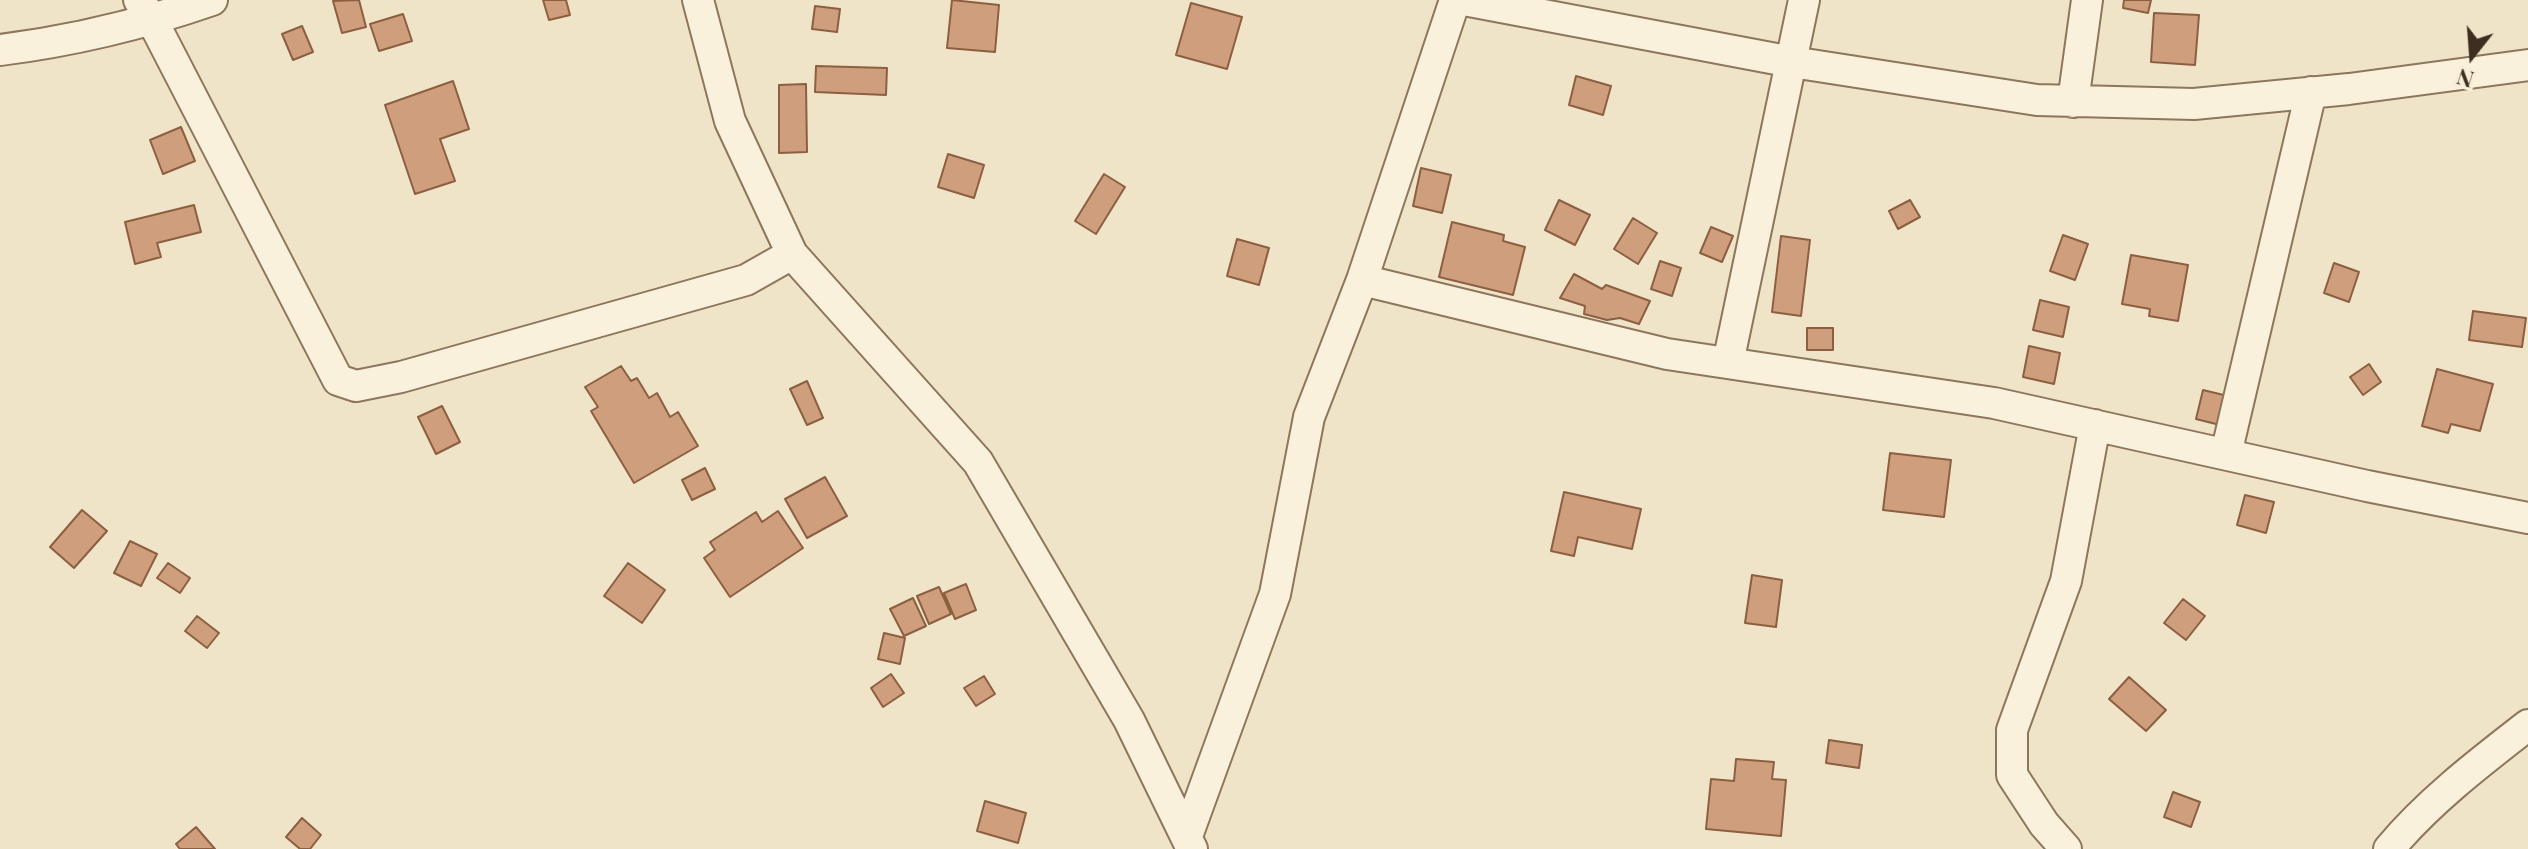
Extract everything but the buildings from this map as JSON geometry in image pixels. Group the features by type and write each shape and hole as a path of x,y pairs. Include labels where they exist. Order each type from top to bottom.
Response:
{"street":[{"path":"0,50 79,39 145,9 176,13 212,0"},
{"path":"698,0 730,121 792,254 978,462 1129,720 1189,843"},
{"path":"1189,843 1275,594 1309,417 1362,280 1455,0"},
{"path":"1464,0 1792,62 2037,100 2194,104 2349,89 2528,65"},
{"path":"1728,363 1804,0"},
{"path":"2073,102 2087,0"},
{"path":"145,9 338,380 356,386 401,377 746,280 792,254"},
{"path":"2226,454 2311,92"},
{"path":"1362,280 1667,354 1994,403 2528,518"},
{"path":"2066,849 2044,824 2012,775 2012,730 2066,581 2095,425"},
{"path":"2389,849 2407,827 2528,725"}]}
